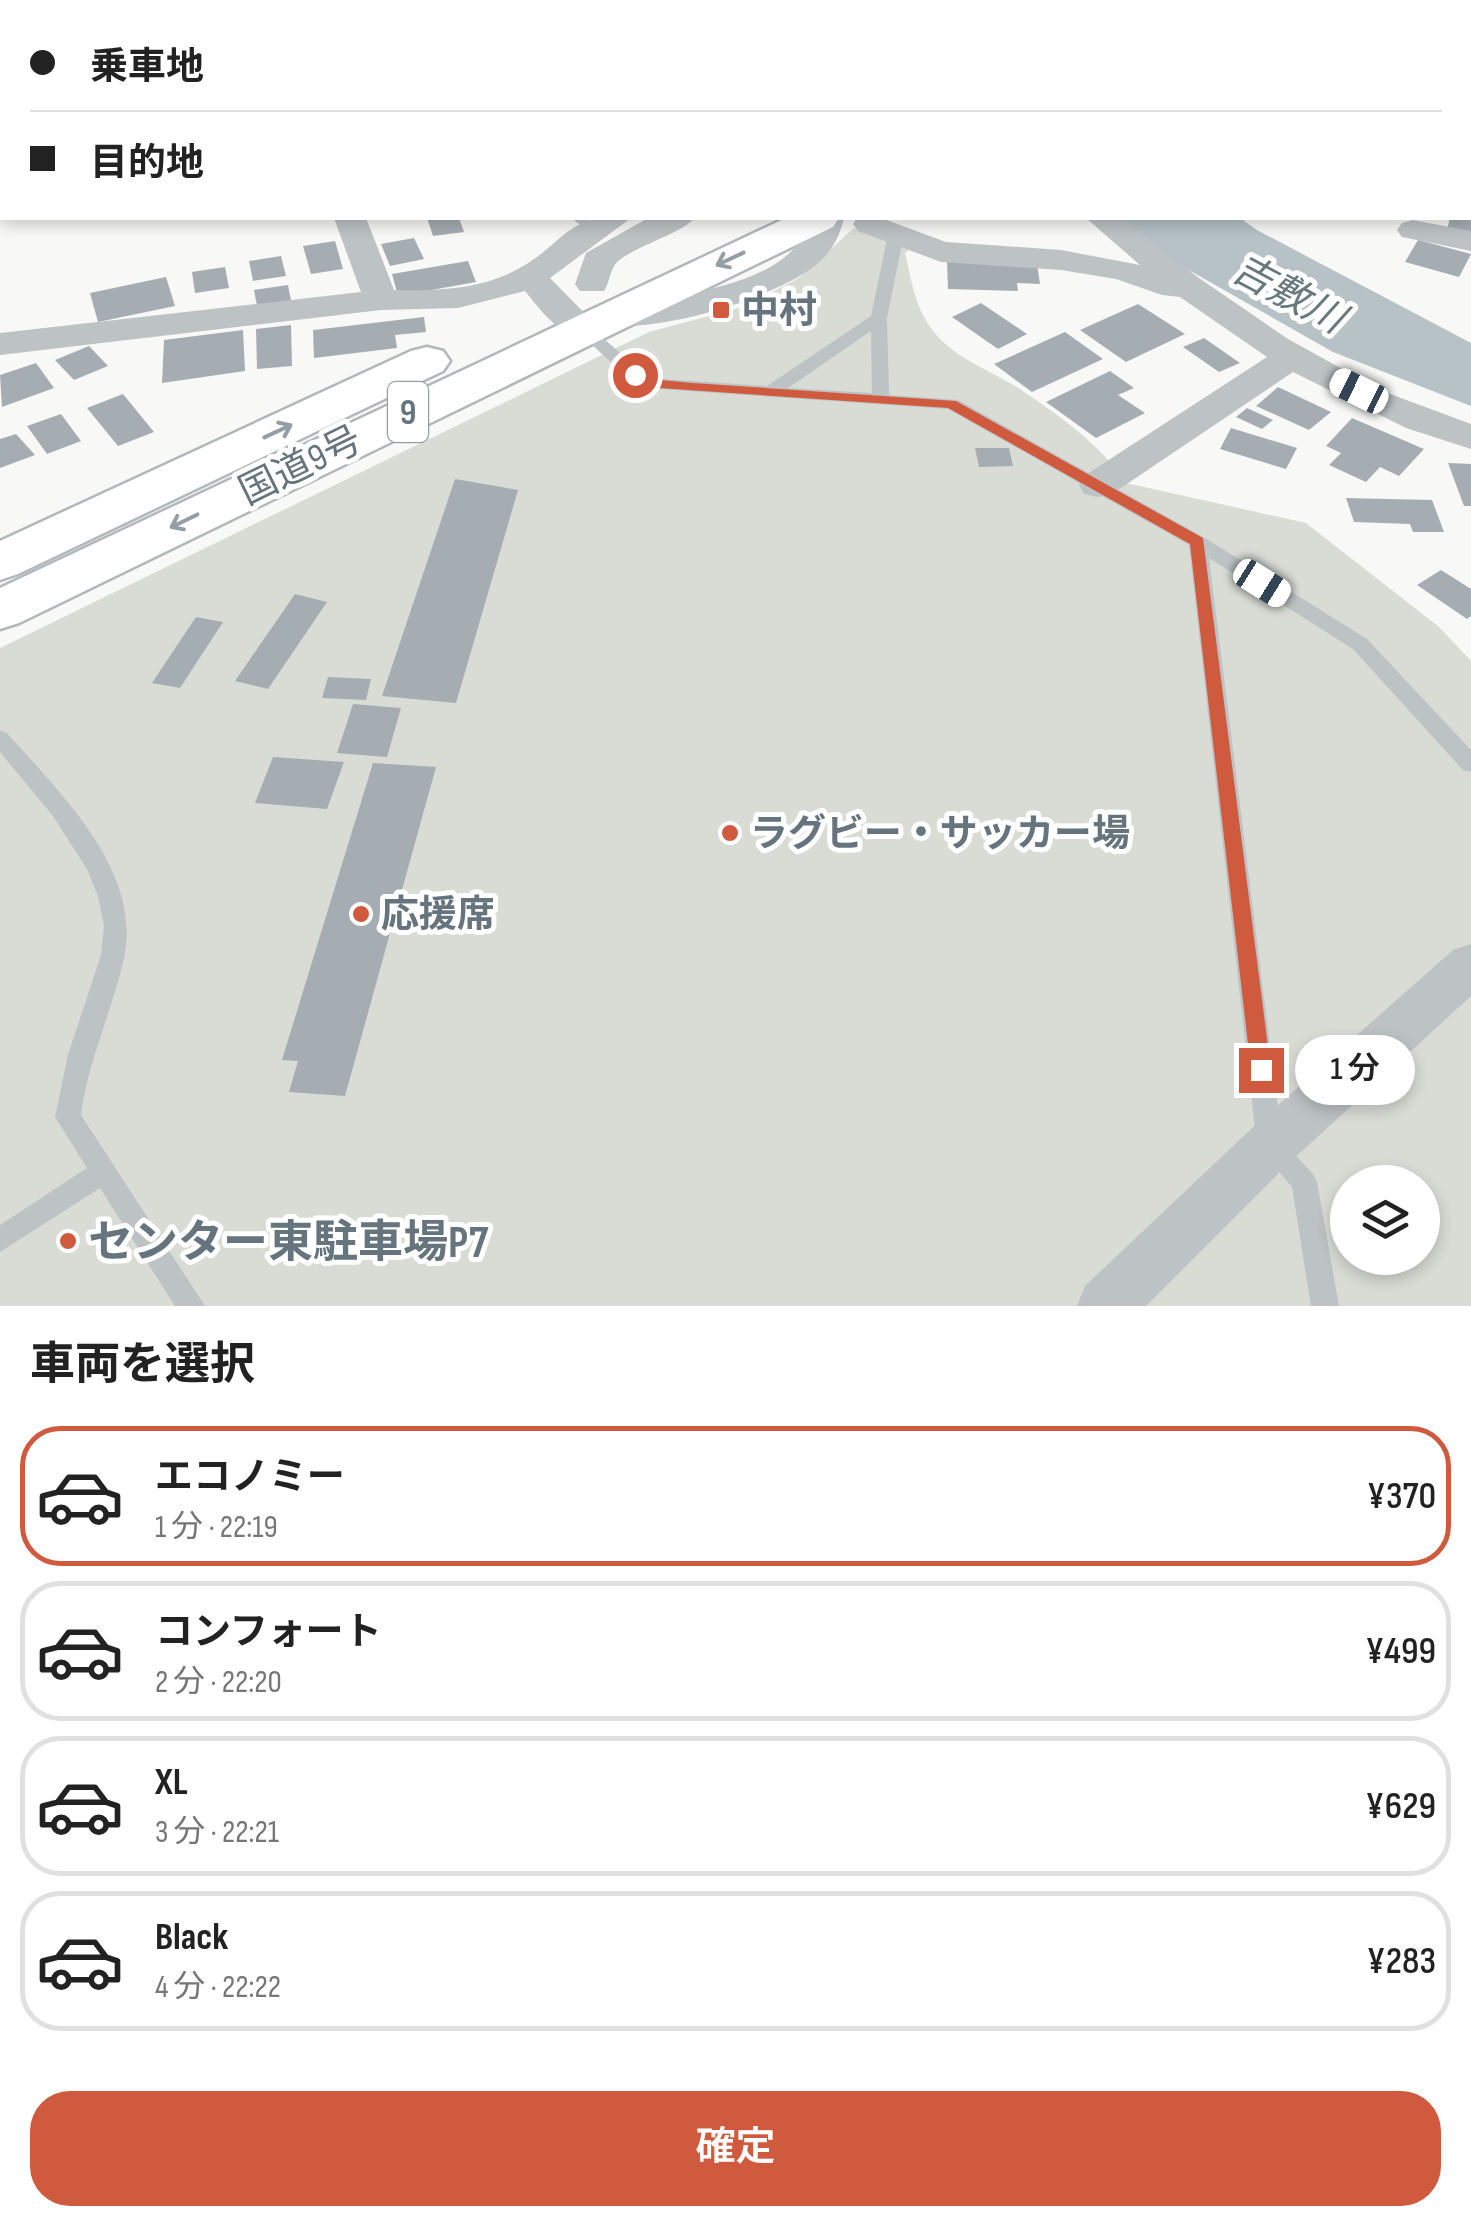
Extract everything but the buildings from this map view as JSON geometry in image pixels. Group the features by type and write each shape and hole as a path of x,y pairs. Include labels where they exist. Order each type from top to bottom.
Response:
{"highway":[{"name":"国道9号","path":"0,610 574,301 735,220"},
{"name":"国道9号","path":"0,562 574,301 812,220"}],"street":[{"path":"351,220 381,300"},
{"path":"574,301 598,260 649,228 672,220"},
{"path":"0,344 381,300 450,302 503,290 641,316 740,292 780,272 815,246 828,227 828,220"},
{"path":"1104,220 1189,290 1292,358 1426,424 1471,437"},
{"path":"574,301 595,221"},
{"path":"882,229 941,252 1061,260 1122,270 1167,288 1189,290"},
{"path":"1413,230 1471,242"},
{"path":"1098,484 1292,358"},
{"path":"1106,1306 1270,1146 1471,966"}],"lane":[{"path":"880,398 882,229"},
{"path":"574,301 635,375 659,384 952,404 1198,542 1360,644 1471,764"},
{"path":"770,392 879,318"},
{"path":"1198,542 1270,1146 1304,1182 1325,1306"},
{"path":"0,738 72,827 100,870 113,910 114,950 71,1079 68,1117 101,1173 192,1306"},
{"path":"0,1240 101,1173"}],"shaded area":[{"path":"854,228 912,247 905,253 916,299 941,340 1066,422 1105,456 1126,483 1306,523 1439,627 1471,661 1471,1306 0,1306 0,648 649,332 746,306 800,277"}],"water":[{"name":"吉敷川","path":"1119,220 1243,220 1471,343 1471,406 1333,352 1164,256"}],"place":[{"name":"中村","path":"721,310"},
{"name":"ラグビー・サッカー場","path":"730,833"},
{"name":"応援席","path":"361,914"},
{"name":"センター東駐車場P7","path":"68,1241"}],"route":[{"path":"635,375 659,384 693,388 952,404 1198,542 1261,1070"}]}
